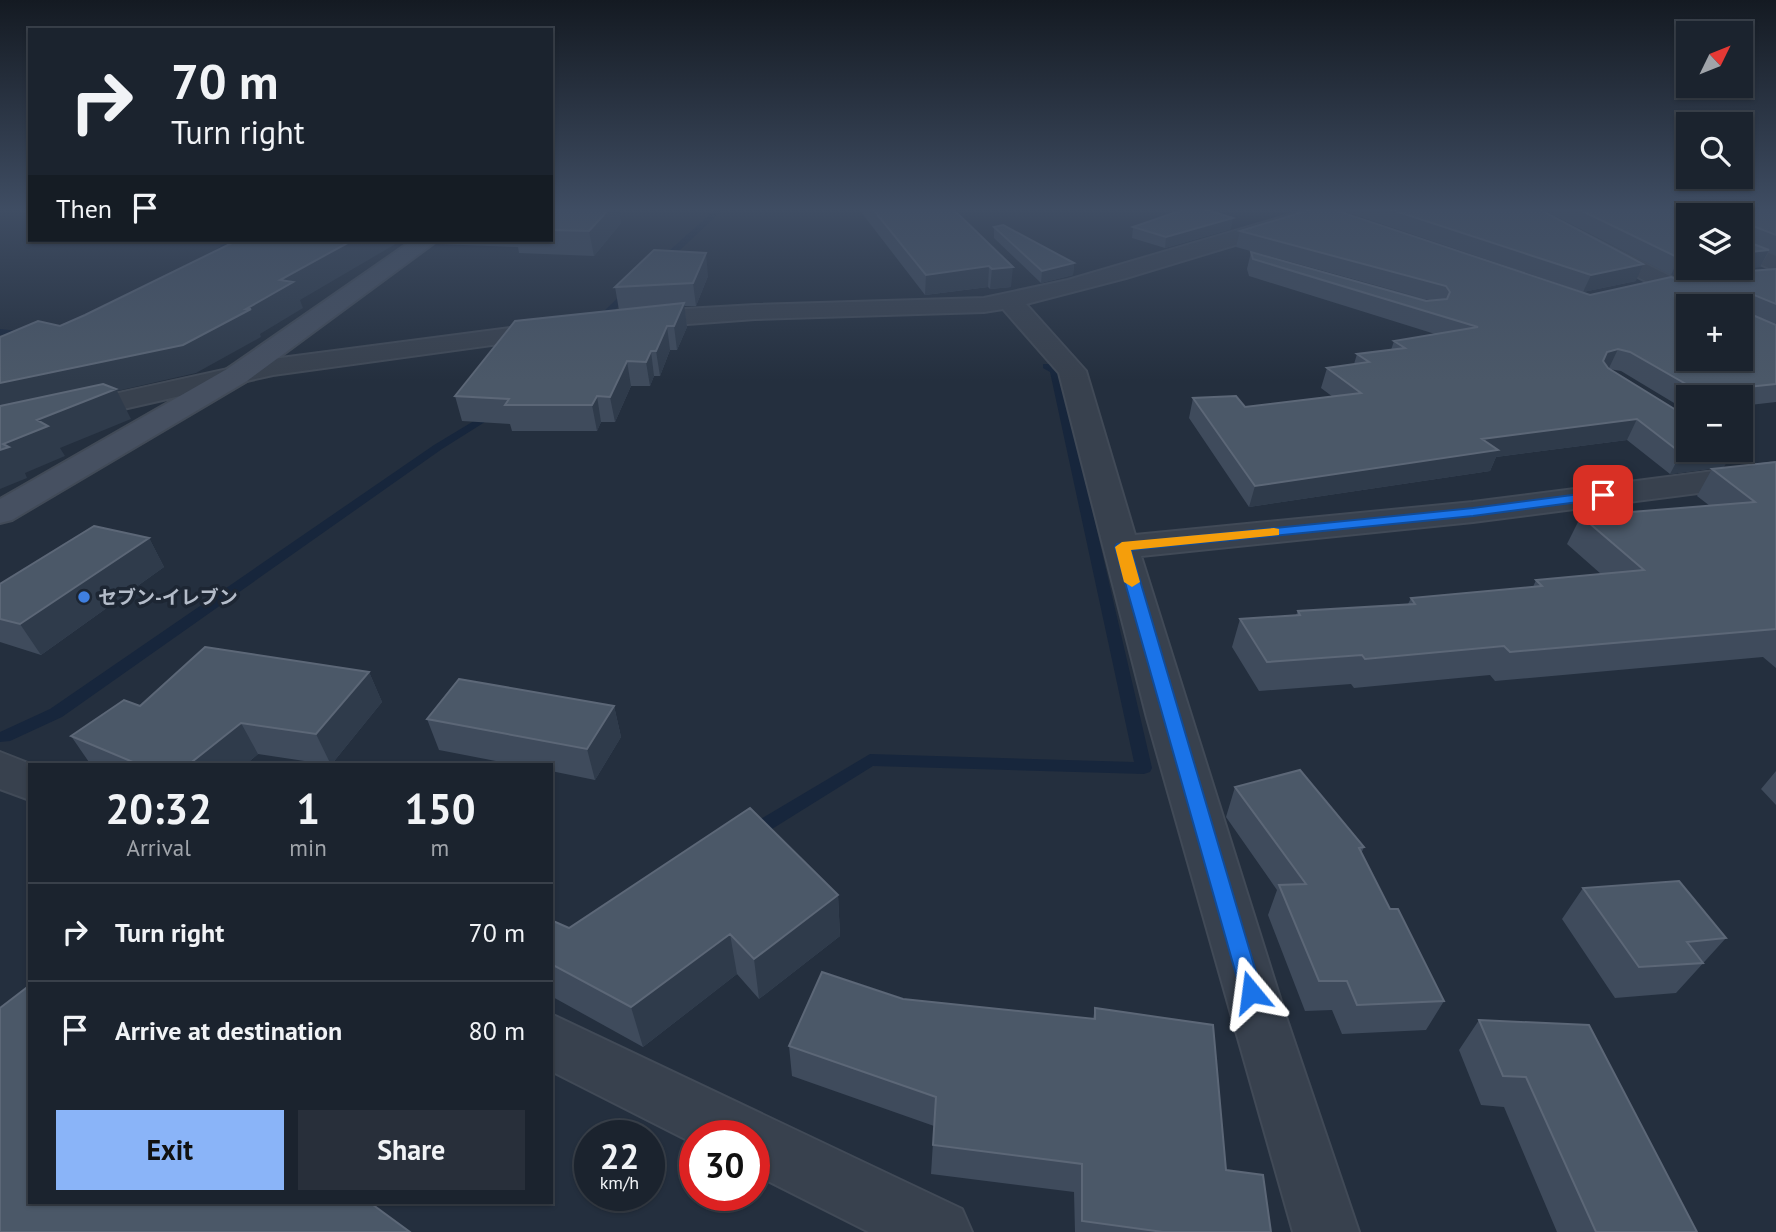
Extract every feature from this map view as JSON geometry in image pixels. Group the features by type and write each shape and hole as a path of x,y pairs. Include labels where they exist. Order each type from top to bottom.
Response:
{"street":[{"path":"0,513 237,375 391,265"},
{"path":"0,428 273,367 593,325 755,312 984,305 1022,291 1128,265"},
{"path":"1627,265 1684,294"},
{"path":"1753,278 1776,276"},
{"path":"1636,291 1664,285 1714,281"},
{"path":"1022,291 1072,371 1254,1004 1326,1232"},
{"path":"1746,462 1769,474"},
{"path":"1122,547 1473,512 1769,474"},
{"path":"0,769 28,782"},
{"path":"553,1042 711,1120"},
{"path":"770,1149 939,1232"}],"building":[{"path":"186,265 306,265 280,280 293,282 246,309 251,309 183,345 0,383 0,337 38,321 60,326"},
{"path":"638,265 701,265 693,283 615,287"},
{"path":"918,265 1011,265 1013,267 992,269 989,266 926,275"},
{"path":"1036,265 1064,265 1042,271"},
{"path":"1274,265 1299,265 1426,301 1447,299 1450,292 1446,286 1369,265 1501,265 1590,295 1671,277 1684,281 1753,280 1753,271 1776,269 1776,304 1753,294 1676,294 1676,371 1753,371 1753,315 1776,325 1776,384 1753,386 1688,385 1630,352 1618,349 1607,352 1603,361 1608,368 1676,410 1676,449 1637,419 1482,439 1498,450 1255,486 1193,398 1236,396 1245,407 1361,393 1327,368 1369,362 1357,354 1405,348 1394,341 1478,327"},
{"path":"1562,265 1636,265 1591,275"},
{"path":"684,303 674,326 667,326 656,351 651,351 646,362 627,361 610,397 597,396 592,405 505,405 509,399 455,396 515,321"},
{"path":"103,384 116,389 37,420 48,426 3,444 9,447 0,450 0,406"},
{"path":"1776,462 1776,629 1510,652 1504,646 1365,659 1362,655 1267,662 1240,619 1300,615 1298,611 1415,604 1411,598 1542,586 1536,580 1644,570 1581,516 1755,502 1712,469"},
{"path":"94,526 149,538 20,624 0,619 0,584"},
{"path":"205,647 369,672 316,734 241,723 191,763 135,763 71,736 124,700 140,706"},
{"path":"459,679 614,706 587,749 427,719"},
{"path":"1300,770 1364,847 1359,848 1390,909 1398,909 1444,1001 1357,1005 1347,981 1319,981 1279,885 1306,884 1235,787"},
{"path":"750,808 838,895 754,959 730,934 631,1007 553,965 553,921 569,928"},
{"path":"1679,881 1726,938 1687,942 1703,963 1639,967 1583,888"},
{"path":"822,972 903,999 1095,1019 1095,1008 1213,1025 1226,1170 1263,1175 1271,1232 1163,1232 1082,1221 1082,1164 933,1145 936,1097 789,1046"},
{"path":"28,987 28,1204 372,1204 410,1232 0,1232 0,1008"},
{"path":"1479,1020 1589,1025 1697,1232 1596,1232 1526,1077 1503,1076"}],"waterway":[{"path":"604,316 630,291"},
{"path":"0,332 28,335"},
{"path":"750,834 870,760 1144,768 1055,371 1046,366"},
{"path":"4,737 56,713 438,447 492,413"}],"slow traffic":[{"path":"1132,582 1122,547 1274,532"}],"place":[{"name":"セブン-イレブン","path":"84,597"}],"route":[{"path":"1251,992 1169,718 1122,547 1473,512 1603,495"}]}
